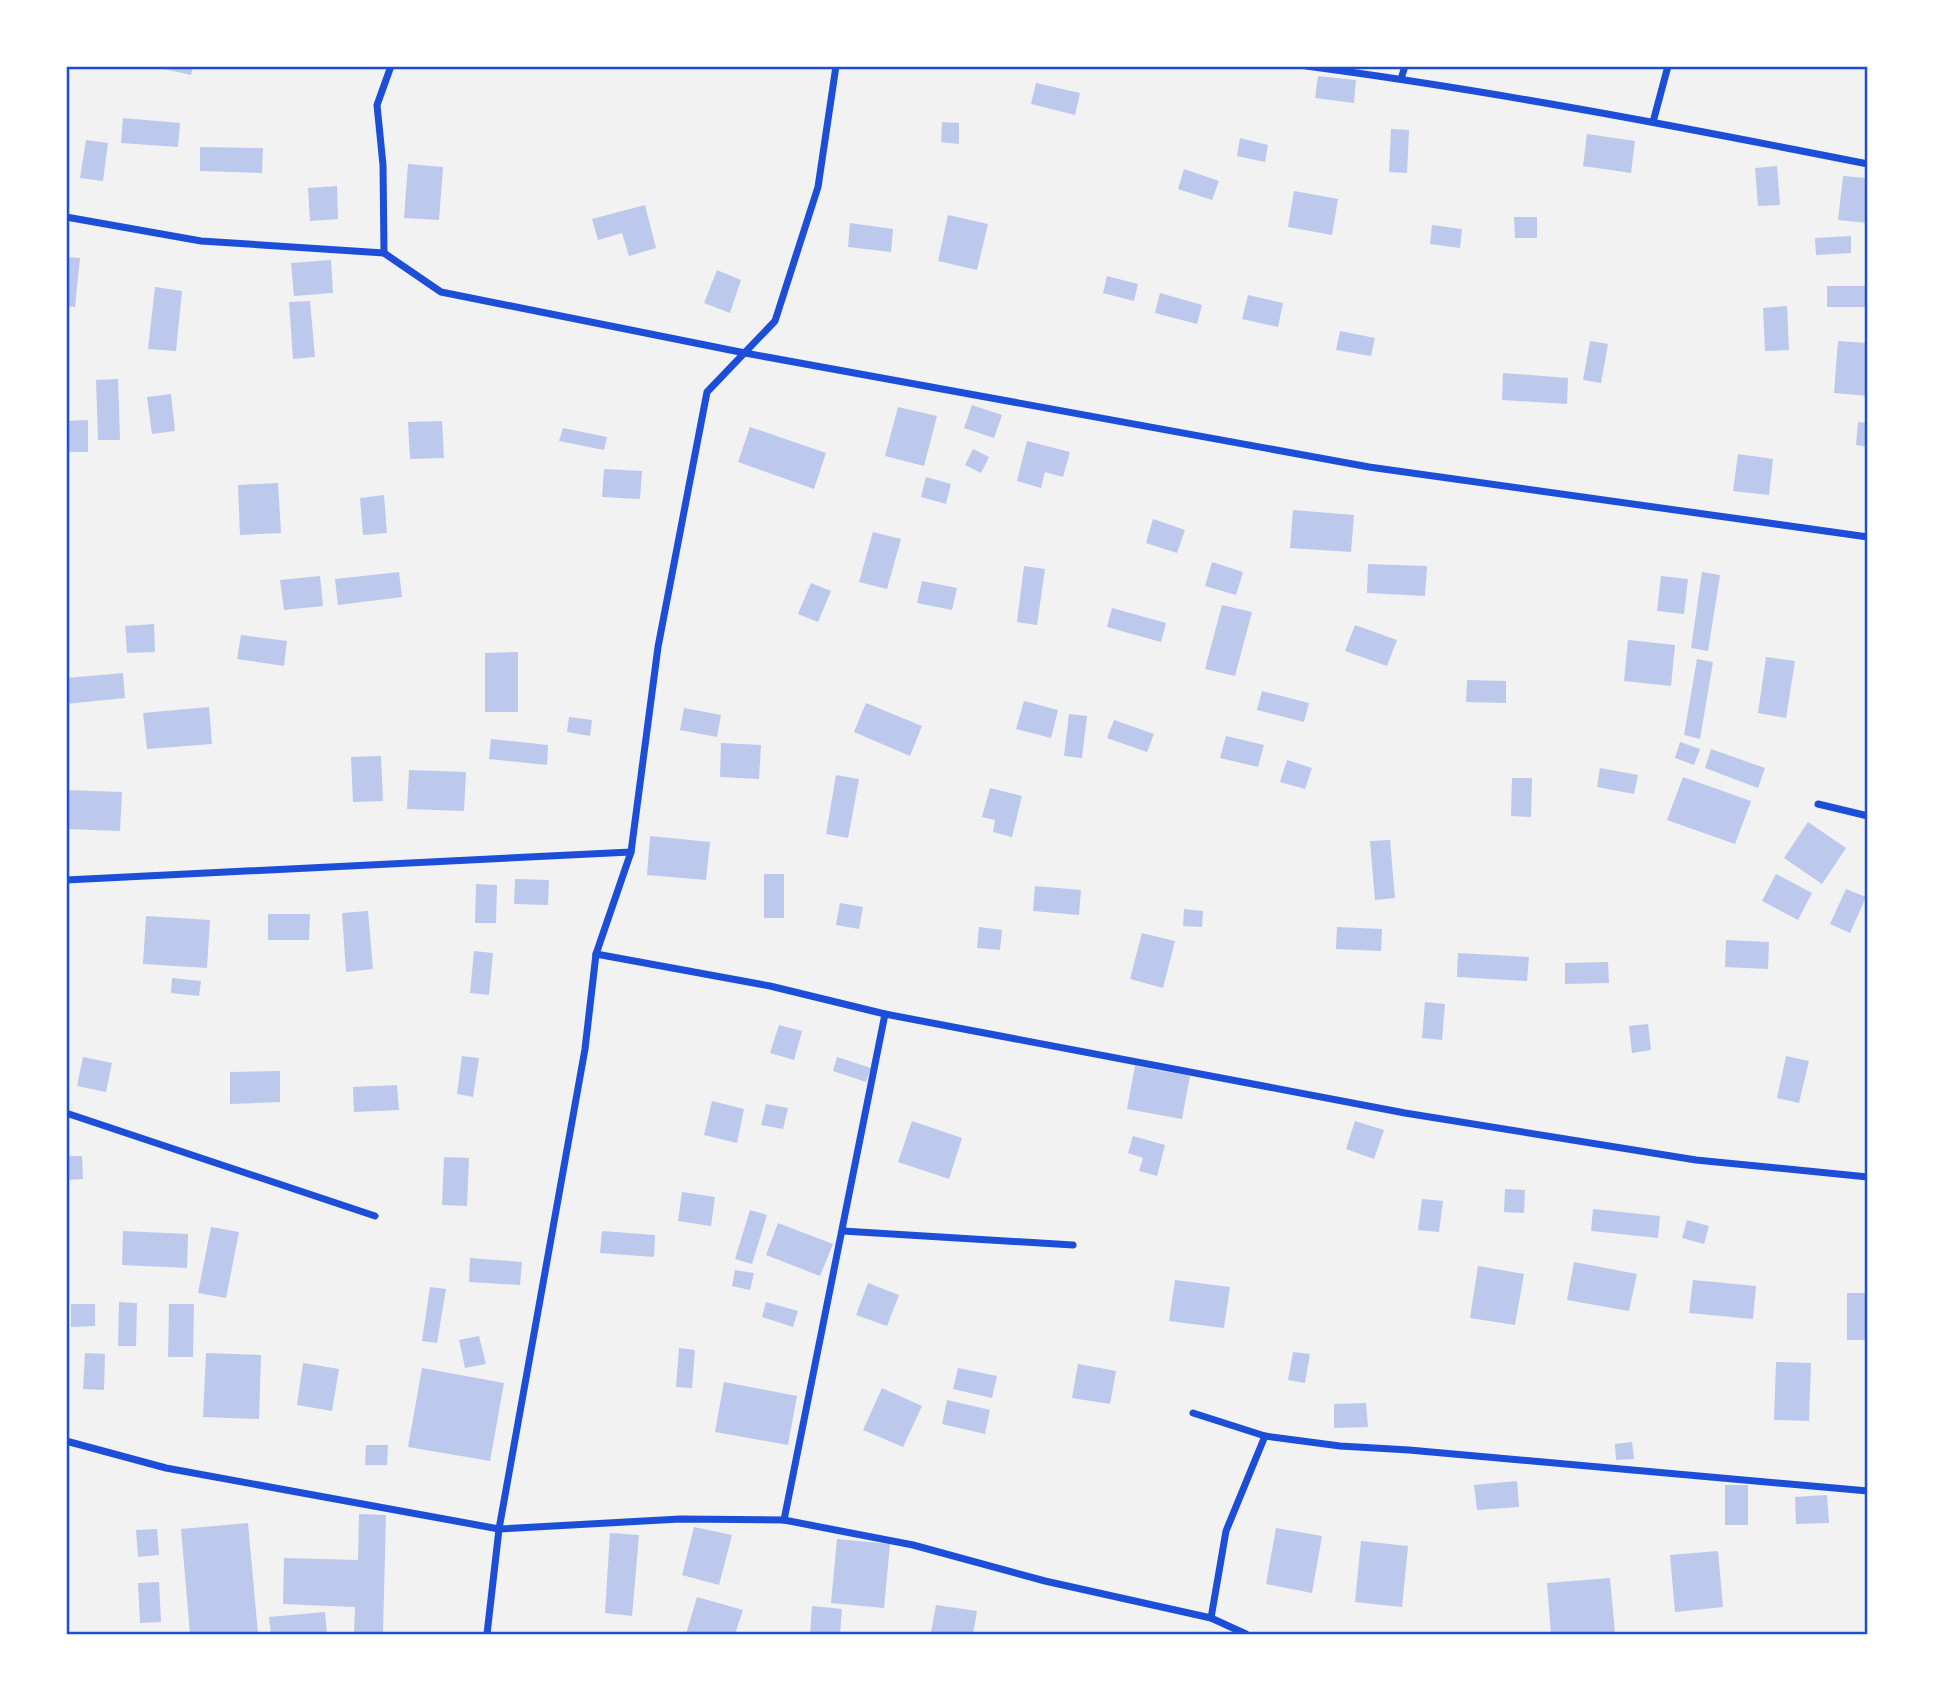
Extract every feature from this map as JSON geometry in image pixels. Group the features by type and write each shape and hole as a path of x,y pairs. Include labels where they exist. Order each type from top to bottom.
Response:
{"street":[{"path":"384,253 383,165 377,105 391,66"},
{"path":"487,1634 499,1529 585,1049 596,954 631,852 658,647 707,392 775,321 818,187 836,66"},
{"path":"1306,66 1401,79 1653,122 1867,164"},
{"path":"1401,79 1405,66"},
{"path":"1653,122 1668,66"},
{"path":"66,218 201,240 384,253 441,292 745,353 1369,467 1867,537"},
{"path":"1818,804 1867,816"},
{"path":"66,880 631,852"},
{"path":"596,954 770,986 886,1014 1405,1114 1696,1160 1867,1177"},
{"path":"784,1520 886,1014"},
{"path":"66,1114 375,1216"},
{"path":"843,1231 1073,1245"},
{"path":"1193,1413 1265,1436 1340,1446 1436,1452 1867,1491"},
{"path":"1211,1618 1226,1531 1265,1436"},
{"path":"66,1441 166,1468 499,1529 680,1519 784,1520 913,1545 1045,1581 1211,1618 1245,1634"}],"building":[{"path":"151,66 193,66 191,75"},
{"path":"1318,76 1356,80 1354,103 1315,98"},
{"path":"1036,83 1080,93 1075,115 1031,104"},
{"path":"123,118 180,123 178,147 121,143"},
{"path":"942,122 959,123 959,144 941,142"},
{"path":"1391,129 1409,130 1407,173 1389,172"},
{"path":"1587,134 1635,141 1631,173 1583,166"},
{"path":"1240,138 1268,145 1265,162 1237,156"},
{"path":"86,140 108,143 103,181 80,178"},
{"path":"200,147 263,148 262,173 200,171"},
{"path":"408,164 443,167 439,220 404,218"},
{"path":"1777,166 1780,205 1758,206 1755,168"},
{"path":"1184,169 1219,181 1212,200 1178,189"},
{"path":"1843,176 1868,178 1868,223 1838,220"},
{"path":"337,186 338,219 310,221 308,188"},
{"path":"1294,191 1338,199 1332,235 1288,227"},
{"path":"645,205 656,248 629,256 622,233 598,240 592,219"},
{"path":"948,215 988,224 977,270 938,261"},
{"path":"1514,217 1537,217 1537,238 1515,238"},
{"path":"850,223 893,229 891,252 848,247"},
{"path":"1432,225 1462,229 1460,248 1430,244"},
{"path":"1851,236 1851,253 1816,255 1815,238"},
{"path":"66,257 80,258 75,307 66,306"},
{"path":"331,260 333,293 294,296 291,263"},
{"path":"717,270 741,280 730,313 704,303"},
{"path":"1107,276 1138,284 1134,301 1103,293"},
{"path":"1827,286 1868,286 1868,307 1827,307"},
{"path":"155,287 182,291 176,351 148,349"},
{"path":"1160,293 1202,305 1197,324 1155,313"},
{"path":"1248,295 1283,303 1278,327 1242,319"},
{"path":"310,301 315,357 293,359 289,302"},
{"path":"1787,306 1789,350 1765,351 1763,308"},
{"path":"1340,331 1375,338 1371,356 1336,350"},
{"path":"1590,341 1608,344 1601,383 1583,380"},
{"path":"1838,341 1868,343 1868,396 1834,393"},
{"path":"1503,373 1568,378 1567,404 1502,400"},
{"path":"118,379 120,440 98,440 96,380"},
{"path":"171,394 175,431 152,434 147,397"},
{"path":"972,405 1002,415 994,438 964,428"},
{"path":"898,407 937,416 924,466 885,456"},
{"path":"88,420 88,452 66,452 66,421"},
{"path":"442,421 444,458 410,459 408,422"},
{"path":"1858,422 1868,423 1868,447 1856,445"},
{"path":"750,427 826,453 814,489 738,462"},
{"path":"563,428 607,437 604,450 559,441"},
{"path":"1027,441 1070,452 1063,477 1045,472 1041,488 1017,481"},
{"path":"973,449 989,457 981,473 965,465"},
{"path":"1738,454 1773,459 1769,495 1733,491"},
{"path":"604,469 642,471 640,499 602,497"},
{"path":"926,477 951,484 946,504 921,497"},
{"path":"278,483 281,533 240,535 238,485"},
{"path":"384,495 387,533 363,535 360,498"},
{"path":"1293,510 1354,515 1351,552 1290,548"},
{"path":"1153,519 1185,530 1177,553 1146,543"},
{"path":"873,532 901,539 887,589 859,582"},
{"path":"1212,562 1243,572 1236,595 1205,586"},
{"path":"1368,564 1427,566 1425,596 1367,593"},
{"path":"1024,566 1045,569 1037,625 1017,622"},
{"path":"399,572 402,597 338,605 335,579"},
{"path":"1702,572 1720,575 1708,651 1691,648"},
{"path":"320,576 323,606 284,610 280,580"},
{"path":"1661,576 1688,579 1684,614 1657,611"},
{"path":"922,581 957,588 952,610 917,603"},
{"path":"811,583 831,591 818,622 798,614"},
{"path":"1222,605 1252,612 1235,676 1205,669"},
{"path":"1112,608 1166,623 1161,642 1107,627"},
{"path":"154,624 155,652 127,653 125,626"},
{"path":"1355,625 1397,640 1387,666 1345,651"},
{"path":"241,635 287,641 284,666 237,659"},
{"path":"1628,640 1675,645 1671,686 1624,681"},
{"path":"518,652 518,712 485,712 485,653"},
{"path":"1766,657 1795,661 1786,718 1758,713"},
{"path":"1697,659 1713,662 1700,739 1684,735"},
{"path":"123,673 125,698 66,704 66,678"},
{"path":"1467,680 1506,681 1506,703 1466,702"},
{"path":"1262,691 1309,703 1304,722 1257,710"},
{"path":"1024,701 1058,710 1051,738 1016,729"},
{"path":"866,703 922,726 910,756 854,732"},
{"path":"209,707 212,744 147,749 143,713"},
{"path":"684,708 721,715 717,737 680,730"},
{"path":"1069,714 1087,716 1082,758 1064,756"},
{"path":"569,717 592,720 590,736 567,732"},
{"path":"1114,720 1154,734 1147,752 1107,738"},
{"path":"1226,736 1264,745 1258,767 1220,758"},
{"path":"491,739 548,745 547,765 489,759"},
{"path":"1680,742 1700,749 1694,765 1675,758"},
{"path":"721,743 761,745 759,779 720,777"},
{"path":"1711,749 1765,768 1758,788 1705,768"},
{"path":"381,756 383,801 353,802 351,757"},
{"path":"1287,760 1312,768 1305,789 1280,782"},
{"path":"1600,768 1638,775 1634,794 1597,787"},
{"path":"409,770 466,772 464,811 407,809"},
{"path":"836,775 859,779 848,838 826,834"},
{"path":"1683,777 1751,801 1735,844 1667,820"},
{"path":"1512,778 1532,778 1531,817 1511,816"},
{"path":"990,788 1022,796 1012,837 993,832 995,820 982,817"},
{"path":"66,790 122,792 120,831 66,829"},
{"path":"1808,822 1846,848 1822,884 1784,858"},
{"path":"650,836 710,842 706,880 647,875"},
{"path":"1390,840 1395,898 1375,900 1370,841"},
{"path":"764,874 784,874 784,918 764,918"},
{"path":"1776,874 1812,893 1798,920 1762,901"},
{"path":"515,879 549,880 548,905 514,904"},
{"path":"476,884 497,885 496,923 475,923"},
{"path":"1035,886 1081,890 1079,915 1033,911"},
{"path":"1846,889 1866,897 1850,933 1830,924"},
{"path":"840,903 863,907 859,929 836,925"},
{"path":"1184,909 1203,911 1202,927 1183,926"},
{"path":"368,911 373,969 346,972 342,913"},
{"path":"268,914 310,914 309,940 268,940"},
{"path":"146,916 210,920 207,968 143,964"},
{"path":"979,927 1002,930 1000,950 977,948"},
{"path":"1337,927 1382,929 1381,951 1336,949"},
{"path":"1142,933 1175,941 1163,988 1130,979"},
{"path":"1726,940 1769,942 1768,969 1725,967"},
{"path":"474,951 493,953 489,995 470,993"},
{"path":"1458,953 1529,957 1527,981 1457,977"},
{"path":"1608,962 1609,983 1565,984 1565,963"},
{"path":"172,978 201,981 199,996 171,993"},
{"path":"1425,1002 1445,1004 1442,1040 1422,1038"},
{"path":"1648,1024 1651,1050 1632,1053 1629,1026"},
{"path":"779,1025 802,1031 794,1060 770,1053"},
{"path":"462,1056 479,1058 473,1097 457,1094"},
{"path":"1786,1056 1809,1061 1799,1103 1777,1098"},
{"path":"83,1057 112,1063 106,1092 77,1086"},
{"path":"837,1057 871,1068 866,1082 833,1071"},
{"path":"1135,1066 1190,1076 1182,1119 1127,1109"},
{"path":"280,1071 280,1102 230,1104 230,1072"},
{"path":"397,1085 399,1110 354,1112 353,1087"},
{"path":"712,1101 744,1109 737,1143 704,1135"},
{"path":"766,1104 788,1108 783,1129 761,1125"},
{"path":"912,1121 962,1138 949,1179 898,1162"},
{"path":"1355,1121 1384,1130 1374,1159 1346,1149"},
{"path":"1133,1136 1165,1145 1157,1176 1139,1171 1143,1158 1128,1153"},
{"path":"66,1156 82,1156 83,1179 66,1180"},
{"path":"444,1157 469,1158 467,1206 442,1205"},
{"path":"1505,1189 1525,1190 1524,1213 1504,1212"},
{"path":"682,1192 715,1197 711,1226 678,1221"},
{"path":"1422,1199 1443,1201 1439,1232 1418,1230"},
{"path":"1593,1209 1660,1216 1658,1238 1591,1231"},
{"path":"750,1210 767,1215 752,1264 735,1259"},
{"path":"1687,1220 1709,1226 1704,1244 1682,1238"},
{"path":"778,1223 833,1244 820,1276 766,1255"},
{"path":"211,1227 239,1232 226,1298 198,1293"},
{"path":"123,1231 188,1234 187,1268 122,1265"},
{"path":"602,1231 655,1235 654,1257 600,1253"},
{"path":"470,1258 522,1262 520,1285 469,1282"},
{"path":"1574,1262 1637,1274 1629,1311 1567,1300"},
{"path":"1478,1266 1524,1274 1515,1325 1470,1318"},
{"path":"735,1270 754,1273 750,1290 732,1286"},
{"path":"1175,1280 1230,1287 1224,1328 1169,1321"},
{"path":"1693,1280 1756,1286 1753,1319 1689,1313"},
{"path":"868,1283 899,1295 887,1326 856,1315"},
{"path":"430,1287 446,1289 437,1343 422,1341"},
{"path":"1847,1293 1868,1293 1868,1340 1847,1340"},
{"path":"119,1302 137,1303 136,1346 118,1346"},
{"path":"766,1302 798,1311 793,1327 762,1317"},
{"path":"71,1304 95,1304 95,1326 71,1327"},
{"path":"169,1304 194,1304 193,1357 168,1357"},
{"path":"479,1336 486,1364 465,1368 459,1340"},
{"path":"679,1348 695,1350 692,1388 676,1387"},
{"path":"1293,1352 1310,1354 1305,1383 1288,1380"},
{"path":"85,1353 105,1354 104,1390 83,1389"},
{"path":"206,1353 261,1355 259,1419 203,1417"},
{"path":"1776,1362 1811,1363 1809,1421 1774,1420"},
{"path":"303,1363 339,1369 332,1411 297,1405"},
{"path":"1078,1364 1116,1371 1110,1404 1072,1398"},
{"path":"422,1368 504,1383 490,1461 408,1447"},
{"path":"958,1368 997,1376 992,1398 953,1389"},
{"path":"724,1382 797,1396 788,1445 715,1432"},
{"path":"882,1388 922,1406 903,1447 863,1430"},
{"path":"947,1400 990,1410 985,1434 942,1424"},
{"path":"1366,1403 1368,1427 1334,1428 1334,1404"},
{"path":"1632,1442 1634,1459 1616,1460 1615,1444"},
{"path":"366,1445 388,1445 387,1465 365,1465"},
{"path":"1517,1481 1519,1507 1477,1510 1474,1485"},
{"path":"1725,1485 1748,1485 1748,1525 1725,1525"},
{"path":"1827,1495 1829,1523 1796,1524 1795,1497"},
{"path":"359,1514 386,1515 383,1633 354,1633 355,1607 283,1604 284,1558 358,1560"},
{"path":"248,1523 258,1634 190,1634 181,1529"},
{"path":"694,1527 732,1535 719,1585 682,1575"},
{"path":"1276,1528 1322,1536 1312,1593 1266,1584"},
{"path":"157,1529 159,1555 138,1557 136,1530"},
{"path":"610,1533 639,1535 632,1616 605,1613"},
{"path":"837,1539 890,1544 884,1608 831,1603"},
{"path":"1361,1541 1408,1546 1402,1607 1355,1602"},
{"path":"1718,1551 1723,1607 1675,1612 1670,1555"},
{"path":"1610,1578 1615,1634 1551,1634 1547,1583"},
{"path":"159,1582 161,1622 140,1623 138,1583"},
{"path":"697,1597 743,1610 735,1634 686,1634"},
{"path":"936,1605 977,1611 973,1634 931,1632"},
{"path":"812,1606 842,1609 840,1634 810,1634"},
{"path":"325,1612 327,1634 271,1634 269,1617"}]}
